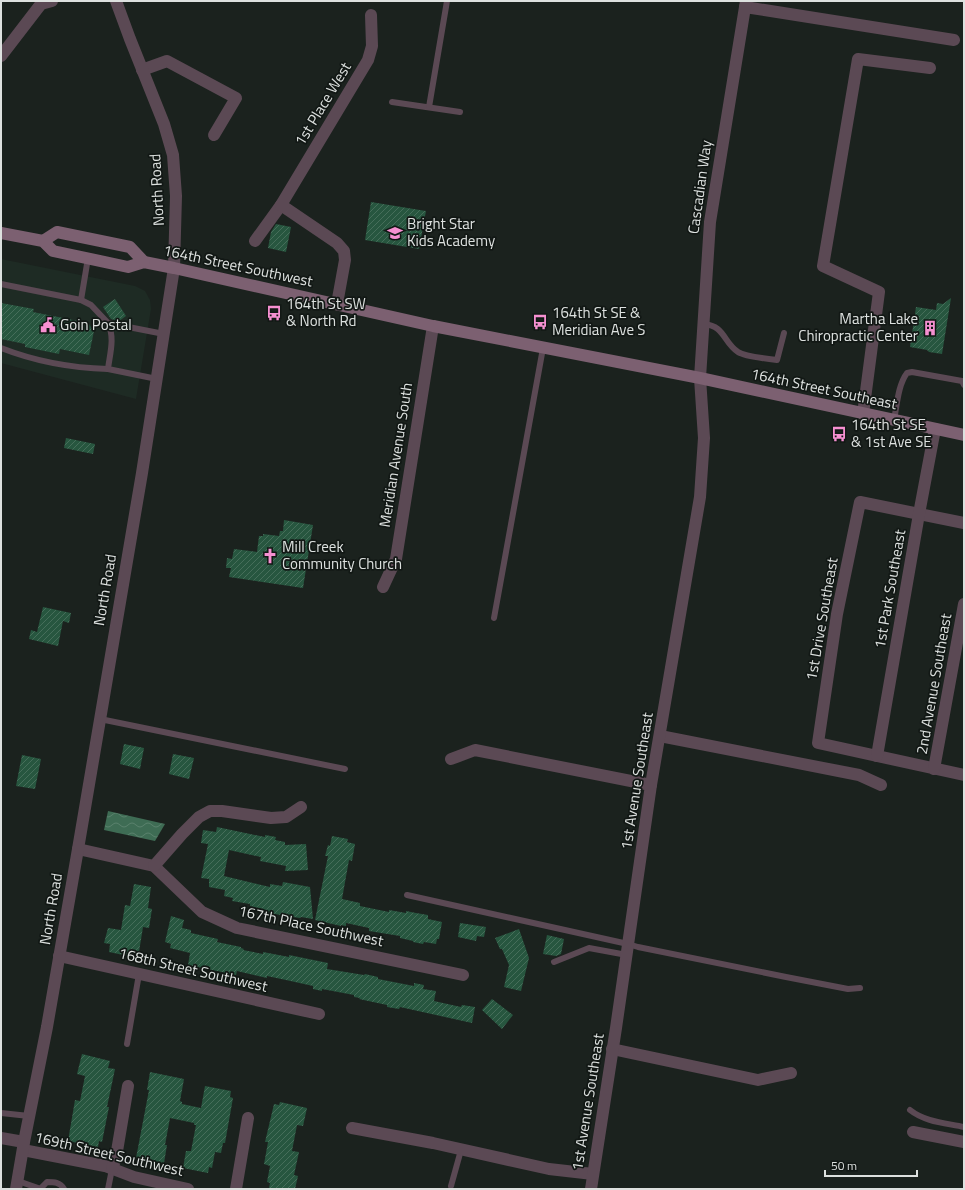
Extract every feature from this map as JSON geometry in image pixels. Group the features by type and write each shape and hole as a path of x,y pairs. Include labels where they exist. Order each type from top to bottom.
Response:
{"main road":[{"name":"164th Street Southwest","path":"43,241 57,232 64,233 130,247 144,262"},
{"name":"164th Street Southwest","path":"1,233 43,241 53,250 128,267 144,262 433,326 700,378"},
{"name":"164th Street Southeast","path":"700,378 863,414 935,429 964,433"}],"street":[{"name":"North Road","path":"17,1185 23,1146 47,1027 78,849 157,379 174,268 176,196 173,155 164,124 116,1"},
{"path":"1,56 43,2"},
{"path":"745,4 954,40"},
{"name":"Cascadian Way","path":"700,378 710,222 745,4"},
{"name":"1st Place West","path":"255,241 281,205 368,60 372,46 371,14"},
{"path":"863,414 879,292 823,266 858,59 930,68"},
{"path":"142,70 167,61 236,98 214,135"},
{"path":"281,205 337,243 344,251 345,260 337,304"},
{"name":"Meridian Avenue South","path":"383,587 396,559 433,326"},
{"name":"1st Avenue Southeast","path":"591,1189 628,949 651,785 700,497 704,438 700,378"},
{"name":"1st Park Southeast","path":"877,756 935,429"},
{"name":"1st Drive Southeast","path":"877,756 818,743 837,614 860,502 919,514"},
{"path":"919,514 964,523"},
{"name":"2nd Avenue Southeast","path":"934,768 964,604"},
{"path":"660,736 859,775 881,785"},
{"path":"451,759 476,750 651,785"},
{"path":"877,756 964,775"},
{"path":"78,849 154,866 199,817 210,812 222,811 271,818 286,817 302,807"},
{"name":"167th Place Southwest","path":"154,866 202,912 237,928 463,974"},
{"name":"168th Street Southwest","path":"59,956 319,1014"},
{"path":"612,1049 758,1080 791,1073"},
{"path":"112,1169 116,1157 128,1086"},
{"path":"236,1189 248,1118"},
{"path":"352,1128 433,1143 549,1169 593,1174"},
{"path":"913,1132 964,1142"},
{"name":"169th Street Southwest","path":"1,1138 23,1146 112,1169 134,1178 188,1189"}],"lane":[{"path":"428,107 447,1"},
{"path":"392,102 460,112"},
{"path":"81,300 88,258"},
{"path":"1,284 81,300 91,305 108,323 111,330 112,343 108,369"},
{"path":"108,323 164,334"},
{"path":"704,324 711,324 721,331 730,346 739,354 777,360 784,333"},
{"path":"1,348 29,357 70,366 108,369 157,379"},
{"path":"494,618 543,348"},
{"path":"894,420 904,377 907,373 912,372 963,381"},
{"path":"100,719 345,769"},
{"path":"407,895 628,949"},
{"path":"554,962 589,948 628,949 638,947 848,989 860,988"},
{"path":"127,1044 139,974"},
{"path":"910,1110 915,1114 931,1120 964,1127"},
{"path":"1,1113 29,1116"},
{"path":"451,1186 461,1150"},
{"path":"108,1189 112,1169"},
{"path":"17,1185 41,1189 47,1182 56,1182 62,1185 64,1189"}],"shaded area":[{"path":"1,259 135,286 145,291 150,300 151,309 136,399 1,363"}],"water":[{"path":"108,811 165,824 155,841 104,830"}],"building":[{"path":"371,202 426,211 419,249 365,240"},
{"path":"276,224 291,227 286,252 268,248 271,232"},
{"name":"Martha Lake Chiropractic Center","path":"951,298 942,354 910,347 916,307 936,310 937,303 943,304"},
{"path":"115,299 126,316 119,321 111,319 103,307"},
{"path":"1,303 34,309 33,312 88,323 94,331 89,355 60,349 59,354 25,347 25,344 1,339"},
{"path":"66,438 95,444 93,454 64,448"},
{"name":"Mill Creek Community Church","path":"284,520 313,525 303,588 229,577 231,568 226,568 227,558 232,559 234,549 257,552 259,536 263,536 263,534 279,536 280,531 283,531"},
{"path":"43,607 71,613 69,623 63,621 58,646 29,639 31,630 37,632"},
{"path":"124,744 144,748 140,769 120,764"},
{"path":"173,754 194,758 189,779 169,774"},
{"path":"22,755 41,759 35,789 16,786"},
{"path":"217,827 265,837 265,835 276,837 275,840 285,842 285,845 306,844 308,870 285,871 286,866 260,861 261,857 229,850 224,876 270,887 270,884 282,886 283,882 310,887 313,919 262,912 263,909 250,906 250,904 232,901 233,898 224,896 225,890 209,887 209,879 201,878 208,844 201,843 203,830 216,832"},
{"path":"332,836 348,839 347,842 355,844 352,861 349,860 342,899 360,903 360,906 389,912 389,910 406,913 406,911 428,915 428,919 442,922 439,939 437,939 436,944 413,942 400,938 400,936 369,931 369,928 346,923 346,926 341,926 315,920 328,856 325,856 328,845 330,846"},
{"path":"134,884 151,887 148,908 152,909 149,928 143,927 138,958 109,952 110,944 104,943 108,928 121,930 125,905 130,906"},
{"path":"171,916 184,920 182,928 191,930 191,933 218,939 217,942 241,947 244,949 243,950 289,957 289,955 328,963 327,969 365,974 378,977 378,979 414,986 414,983 424,985 423,989 436,991 434,1001 461,1007 462,1005 475,1007 472,1023 400,1007 399,1009 387,1007 387,1005 359,999 360,998 354,997 354,995 322,989 322,991 313,989 313,986 267,976 267,978 237,971 236,975 188,965 190,953 170,948 171,944 165,942"},
{"path":"460,923 486,927 484,937 477,936 476,941 458,937"},
{"path":"519,929 529,958 521,991 504,987 509,965 495,938"},
{"path":"547,935 564,939 561,954 556,956 543,954"},
{"path":"492,999 513,1015 502,1029 482,1010"},
{"path":"82,1054 110,1061 108,1068 115,1069 107,1107 109,1107 102,1142 99,1141 98,1147 68,1141 75,1100 80,1101 85,1076 77,1074"},
{"path":"150,1072 184,1079 180,1101 182,1104 201,1108 205,1086 231,1091 230,1097 233,1098 225,1143 223,1143 221,1153 215,1152 212,1168 209,1167 208,1173 183,1168 186,1151 191,1151 196,1125 194,1125 194,1123 170,1118 165,1145 167,1145 164,1163 136,1158 149,1090 147,1090"},
{"path":"280,1102 307,1108 303,1126 297,1125 292,1151 299,1152 294,1175 298,1176 295,1189 269,1188 270,1183 267,1182 270,1166 264,1164 268,1142 265,1142 274,1104 279,1105"}],"place":[{"name":"Bright Star Kids Academy","path":"395,233"},
{"name":"164th St SW & North Rd","path":"274,313"},
{"name":"164th St SE & Meridian Ave S","path":"540,322"},
{"name":"Goin Postal","path":"48,325"},
{"name":"Martha Lake Chiropractic Center","path":"930,328"},
{"name":"164th St SE & 1st Ave SE","path":"839,434"},
{"name":"Mill Creek Community Church","path":"270,556"}]}
